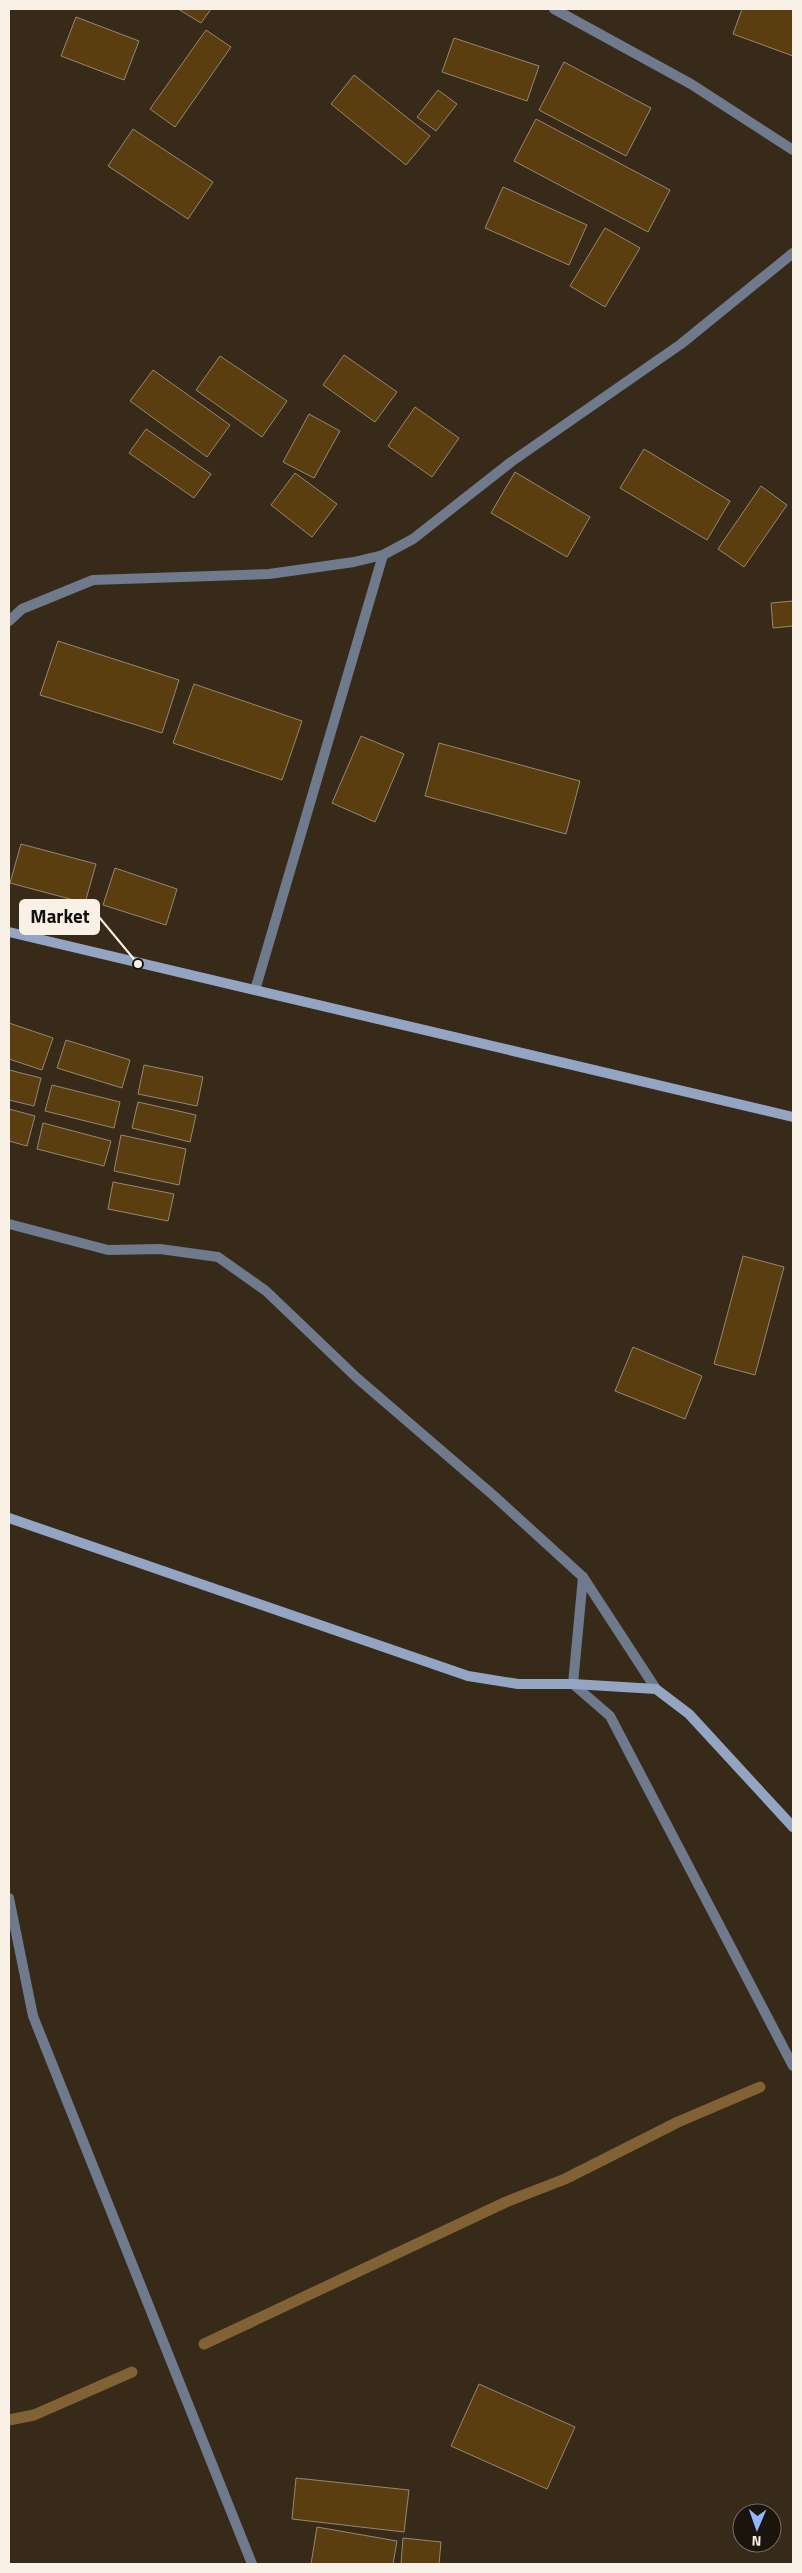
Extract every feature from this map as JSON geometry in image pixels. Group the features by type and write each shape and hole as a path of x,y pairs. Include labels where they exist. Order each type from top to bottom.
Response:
{"street":[{"path":"554,9 691,84 793,150"},
{"path":"9,621 22,609 93,580 269,574 354,562 383,555 413,539 511,462 680,344 793,254"},
{"path":"255,990 383,555"},
{"path":"9,932 793,1117"},
{"path":"9,1224 108,1250 160,1249 218,1257 266,1291 357,1378 493,1495 583,1577 656,1689 689,1714 793,1827"},
{"path":"9,1518 468,1676 518,1684 573,1684 656,1689"},
{"path":"573,1684 583,1577"},
{"path":"573,1684 610,1716 793,2066"},
{"path":"9,1898 33,2016 252,2564"}],"building":[{"path":"178,9 211,9 201,23"},
{"path":"742,9 793,9 793,56 733,34"},
{"path":"76,17 139,41 124,80 61,56"},
{"path":"206,30 231,47 175,127 150,109"},
{"path":"454,38 539,66 527,101 442,72"},
{"path":"564,62 651,108 626,156 539,110"},
{"path":"354,75 430,136 406,165 331,104"},
{"path":"438,90 457,104 436,131 417,117"},
{"path":"536,119 670,190 648,232 514,161"},
{"path":"133,129 213,182 188,219 108,166"},
{"path":"503,187 587,225 569,265 485,228"},
{"path":"605,228 640,248 605,307 570,286"},
{"path":"344,355 397,392 375,422 323,385"},
{"path":"220,356 287,401 262,437 196,390"},
{"path":"153,370 230,425 207,457 130,401"},
{"path":"415,407 459,438 432,477 388,446"},
{"path":"309,414 340,431 314,478 283,462"},
{"path":"146,429 211,474 194,498 129,453"},
{"path":"644,449 730,501 707,540 620,488"},
{"path":"515,472 590,517 567,557 491,513"},
{"path":"295,473 337,504 312,537 271,505"},
{"path":"761,486 787,505 744,567 718,549"},
{"path":"793,601 793,626 773,628 771,603"},
{"path":"58,641 179,680 162,733 40,695"},
{"path":"194,684 302,721 282,780 173,743"},
{"path":"361,736 404,754 375,822 332,803"},
{"path":"439,743 580,781 566,834 425,796"},
{"path":"21,844 96,864 85,903 10,883"},
{"path":"115,868 177,889 166,925 103,905"},
{"path":"9,1023 53,1038 42,1070 9,1059"},
{"path":"66,1040 130,1060 122,1088 57,1068"},
{"path":"144,1065 203,1077 197,1106 138,1094"},
{"path":"9,1070 41,1078 34,1106 9,1100"},
{"path":"52,1085 120,1102 114,1128 45,1111"},
{"path":"138,1102 196,1115 190,1142 132,1128"},
{"path":"9,1109 35,1116 27,1146 9,1141"},
{"path":"43,1123 111,1141 104,1166 37,1149"},
{"path":"121,1135 186,1149 179,1185 114,1171"},
{"path":"113,1182 174,1194 168,1221 108,1209"},
{"path":"743,1256 784,1267 755,1375 714,1364"},
{"path":"633,1347 702,1376 685,1419 615,1391"},
{"path":"479,2384 575,2427 547,2489 451,2446"},
{"path":"296,2478 409,2490 404,2532 292,2519"},
{"path":"317,2527 397,2541 393,2564 311,2564"},
{"path":"403,2538 441,2542 439,2564 401,2564"}],"waterway":[{"path":"204,2344 506,2202 565,2179 678,2122 760,2087"},
{"path":"9,2420 34,2415 132,2372"}],"place":[{"name":"Market","path":"138,964"}]}
